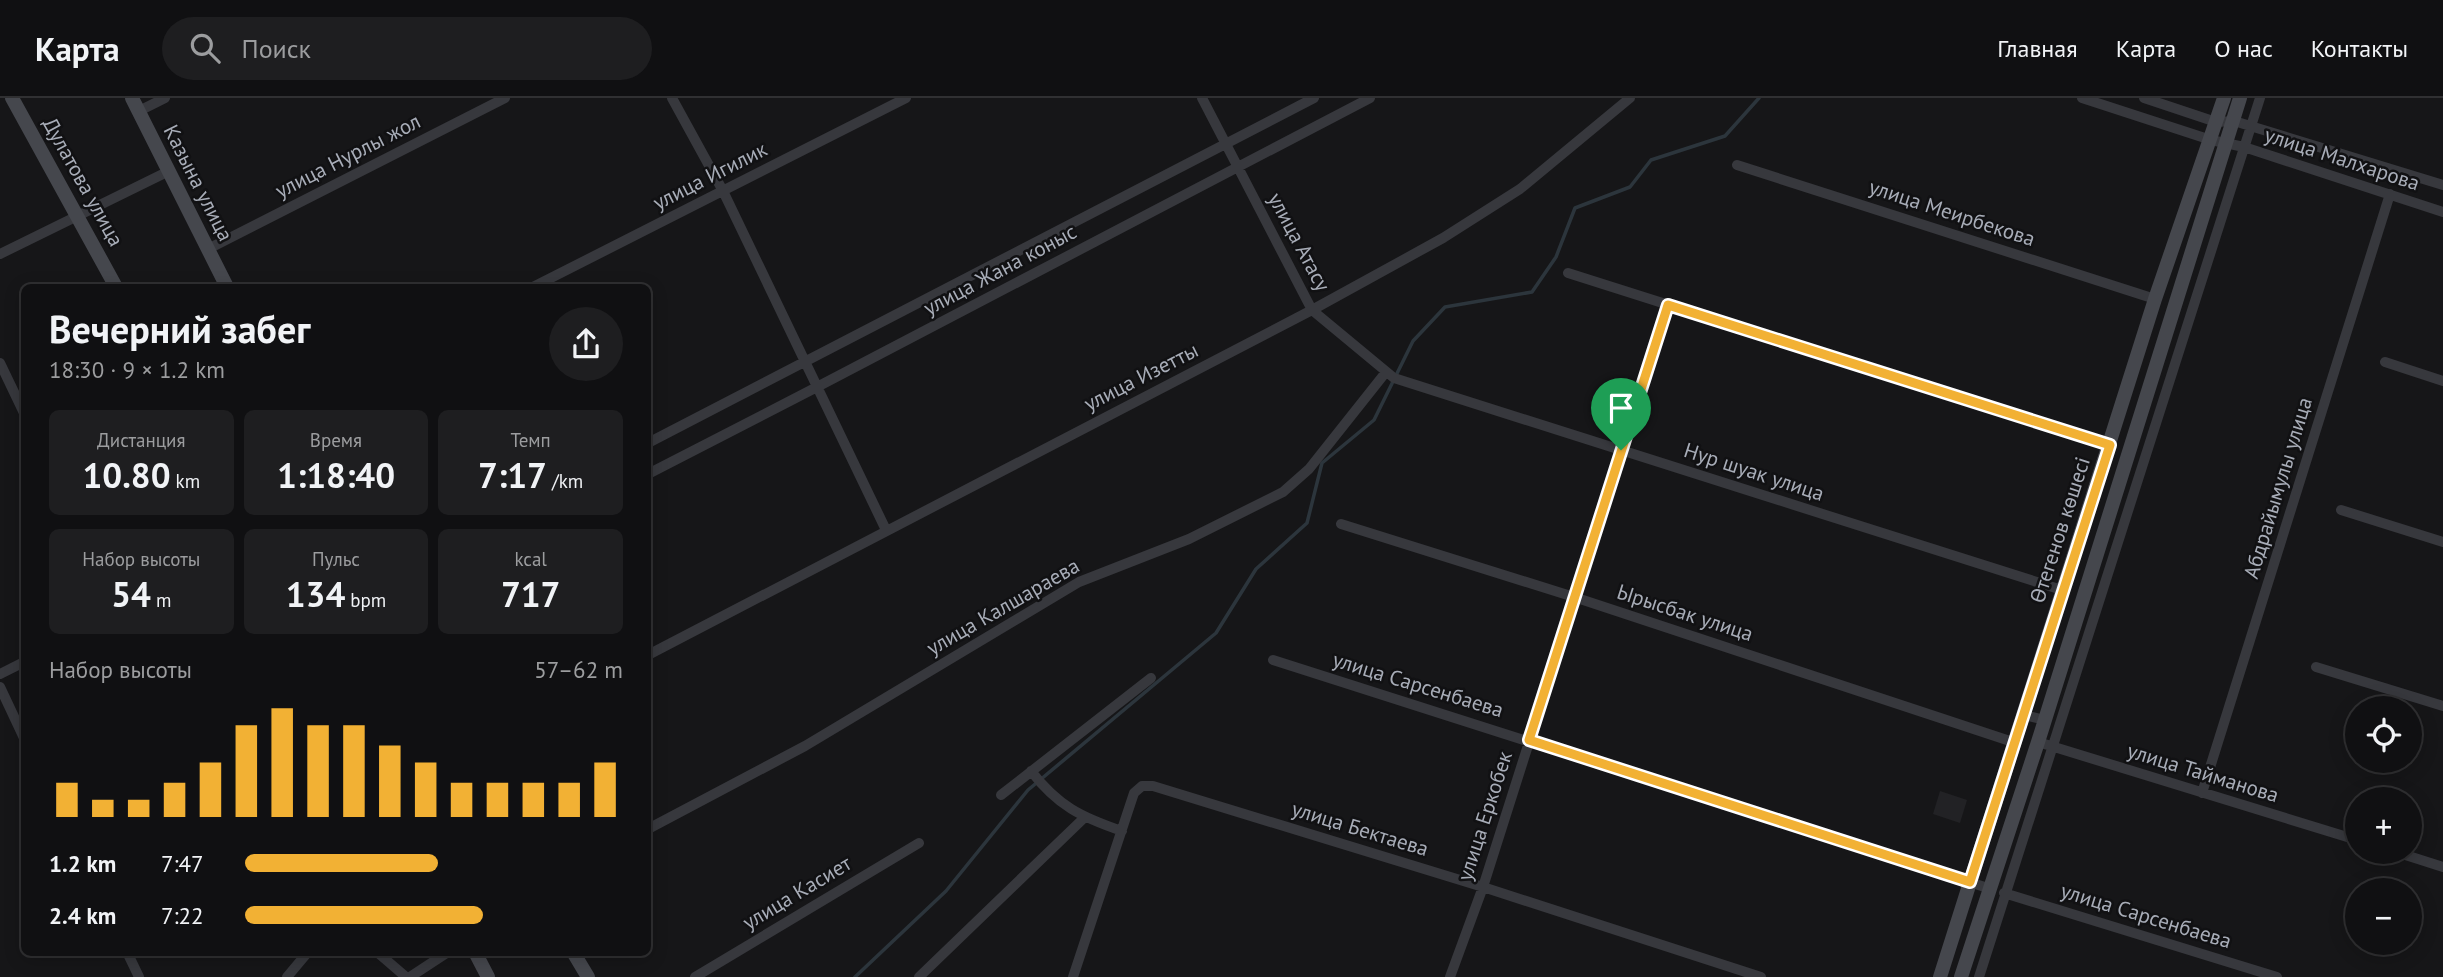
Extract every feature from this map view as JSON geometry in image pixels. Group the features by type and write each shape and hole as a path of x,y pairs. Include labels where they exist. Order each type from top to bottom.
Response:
{"main road":[{"name":"Дулатова улица","path":"12,98 114,284"},
{"name":"Өтегенов көшесі","path":"1940,977 2155,299 2224,98"},
{"name":"Өтегенов көшесі","path":"1961,977 1997,891 2038,742 2241,98"},
{"name":"Казына улица","path":"135,105 226,284"},
{"path":"477,956 488,977"},
{"path":"575,956 588,977"}],"street":[{"path":"135,105 165,98"},
{"name":"улица Нурлы жол","path":"208,249 505,98"},
{"path":"672,98 723,191 886,530"},
{"name":"улица Игилик","path":"539,284 905,98"},
{"name":"улица Атасу","path":"1202,98 1312,310 1390,375"},
{"name":"улица Жана коныс","path":"651,441 1314,98"},
{"name":"улица Жана коныс","path":"651,472 1370,98"},
{"name":"улица Изетты","path":"651,653 1312,310 1443,238 1520,189 1629,98"},
{"path":"2082,98 2211,140 2228,143"},
{"path":"2144,98 2216,122 2234,121"},
{"path":"1979,977 1997,891 2053,747 2260,98"},
{"name":"улица Малхарова","path":"2234,121 2443,185"},
{"name":"улица Малхарова","path":"2228,143 2443,212"},
{"name":"улица Меирбекова","path":"1737,164 2155,299"},
{"path":"0,254 169,171"},
{"name":"Абдрайымулы улица","path":"2202,793 2390,194"},
{"path":"1568,273 2110,445"},
{"name":"улица Еркобек","path":"1450,977 1483,887 1668,305"},
{"path":"2385,362 2443,381"},
{"path":"0,363 21,407"},
{"name":"Нур шуак улица","path":"1390,375 2062,590"},
{"name":"улица Калшараева","path":"651,827 805,747 1079,582 1189,539 1283,492 1308,469 1390,375"},
{"path":"2341,510 2443,542"},
{"name":"Ырысбак улица","path":"1341,524 1574,597 2016,743"},
{"name":"улица Сарсенбаева","path":"1272,660 1997,891 2277,977"},
{"path":"0,674 21,664"},
{"path":"2316,667 2443,706"},
{"path":"1001,795 1151,678"},
{"path":"0,687 21,732"},
{"path":"2024,715 2045,720"},
{"name":"улица Тайманова","path":"2038,742 2345,836"},
{"path":"1031,771 1052,795 1084,818 1122,831"},
{"name":"улица Бектаева","path":"1073,977 1134,793 1142,786 1153,786 1483,887 1761,977"},
{"path":"919,977 1084,818"},
{"name":"улица Касиет","path":"695,977 919,843"},
{"path":"2422,860 2443,867"},
{"path":"129,956 139,977"},
{"path":"287,977 305,956"},
{"path":"382,956 408,977 442,956"}],"shaded area":[{"path":"1940,791 1967,800 1960,823 1933,814"}],"waterway":[{"path":"855,977 946,891 1028,790 1216,633 1256,569 1307,523 1322,463 1374,420 1413,341 1445,307 1532,292 1556,257 1575,208 1630,187 1651,160 1725,136 1759,98"}],"route":[{"path":"1668,305 2110,445 1970,882 1529,740 1621,450 1668,305"}]}
